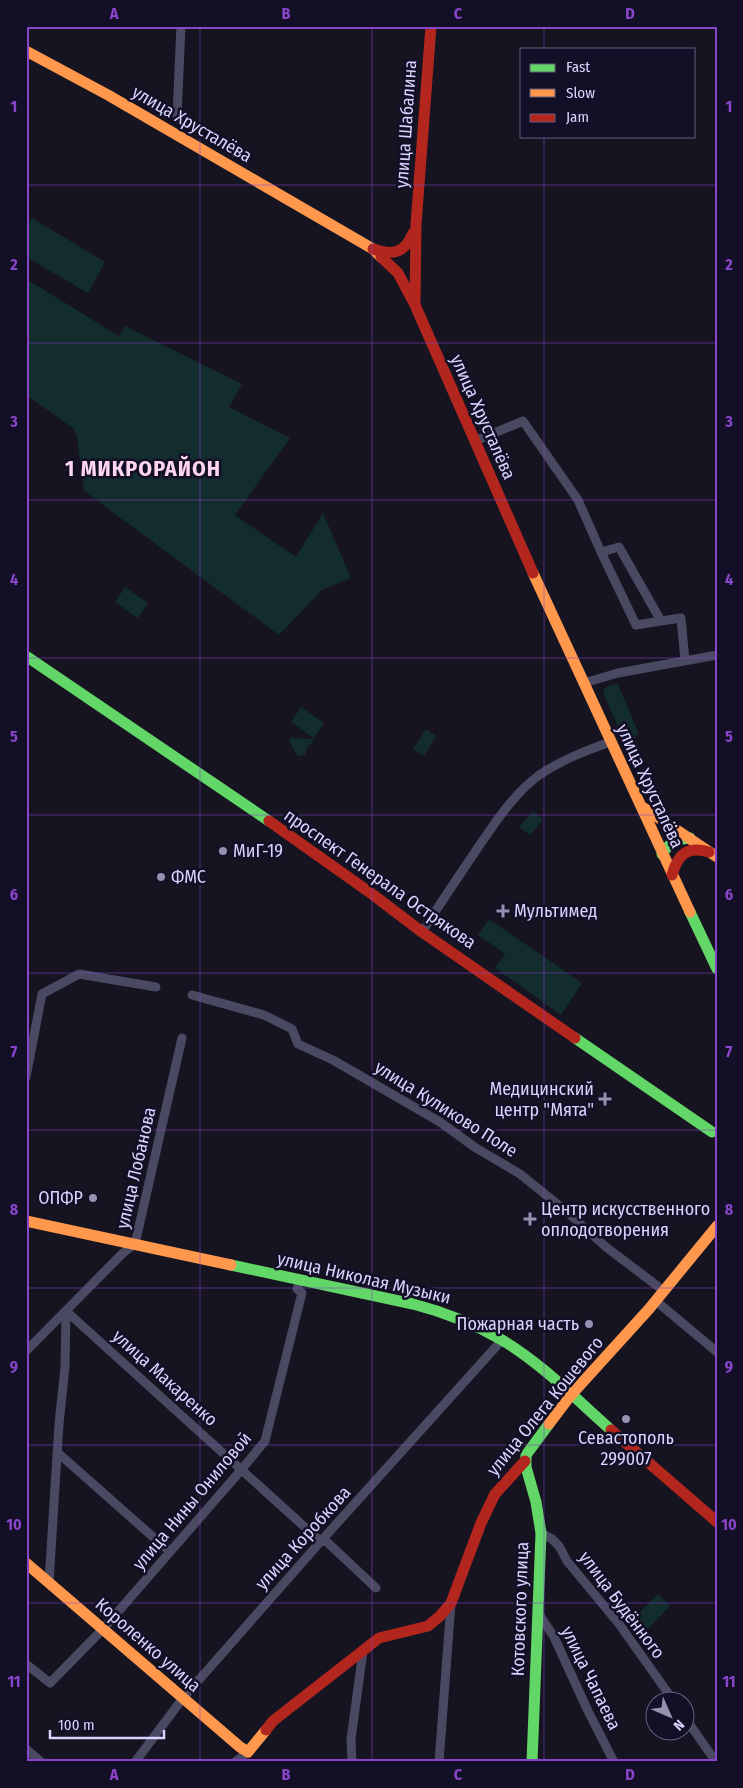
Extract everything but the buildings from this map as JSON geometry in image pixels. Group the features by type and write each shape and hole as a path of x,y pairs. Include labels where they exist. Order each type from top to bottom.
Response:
{"main road":[{"name":"улица Шабалина","path":"415,305 416,224 431,26"},
{"name":"улица Хрусталёва","path":"26,51 108,95 373,249 398,273 415,305 555,623 717,969"},
{"name":"улица Шабалина","path":"373,249 389,254 402,250 410,243 416,224"},
{"name":"улица Шабалина","path":"398,273 406,267 415,248"},
{"name":"проспект Генерала Острякова","path":"26,656 229,793 372,894 422,932 716,1133"},
{"path":"641,806 713,855"},
{"path":"662,854 665,847 672,841 680,838 690,838"},
{"path":"672,875 674,864 680,856 690,850 700,849 713,855"},
{"name":"улица Николая Музыки","path":"26,1221 436,1310 464,1321 502,1340 541,1369 717,1522"},
{"name":"улица Олега Кошевого","path":"450,1603 495,1494 525,1461 529,1449 571,1395 656,1301 717,1226"},
{"name":"Котовского улица","path":"525,1461 536,1502 541,1533 536,1611 532,1762"},
{"name":"Короленко улица","path":"26,1563 248,1752"},
{"path":"248,1752 273,1721 379,1638 428,1626 440,1616 450,1603"}],"street":[{"path":"177,115 181,26"},
{"path":"475,441 523,420 578,500 600,552 636,625 682,618 685,661"},
{"path":"600,552 619,547 661,621"},
{"path":"584,683 618,673 717,655"},
{"path":"422,932 498,819 522,791 535,778 551,767 587,750 610,742"},
{"path":"26,1077 42,994 79,974 156,987"},
{"name":"улица Куликово Поле","path":"192,995 264,1015 292,1029 298,1044 333,1060 440,1122 476,1148 520,1174 566,1211 606,1247 664,1291"},
{"name":"улица Лобанова","path":"26,1351 123,1253 135,1244 182,1038"},
{"name":"улица Нины Ониловой","path":"26,1664 50,1684 103,1629 242,1470 265,1441 302,1293 297,1289 300,1280"},
{"path":"656,1301 717,1352"},
{"path":"49,1582 57,1452 65,1367 66,1311"},
{"name":"улица Макаренко","path":"66,1311 319,1540 326,1542 376,1588"},
{"name":"улица Коробкова","path":"135,1762 183,1698 502,1340"},
{"path":"57,1452 170,1552"},
{"name":"улица Будённого","path":"541,1533 552,1539 559,1546 567,1561 619,1624 666,1690"},
{"path":"439,1762 450,1603"},
{"name":"улица Чапаева","path":"536,1611 554,1636 588,1711 614,1762"},
{"path":"352,1762 351,1739 363,1650"},
{"path":"696,1733 716,1762"},
{"path":"26,1749 41,1762"},
{"path":"235,1762 248,1752"}],"green space":[{"path":"32,218 105,262 88,293 26,257 26,228"},
{"path":"26,279 119,336 125,326 242,384 229,407 290,438 235,515 296,557 323,513 351,578 322,590 279,635 84,491 77,437 73,428 26,395"},
{"path":"125,587 148,603 138,618 115,602"},
{"path":"618,684 638,732 635,739 630,741 624,740 603,693 605,688"},
{"path":"301,707 324,723 314,738 291,722"},
{"path":"426,729 436,736 424,756 413,749"},
{"path":"290,738 313,739 305,755 298,756 290,743"},
{"path":"533,811 543,820 530,835 519,827"},
{"path":"489,919 582,983 561,1015 495,968 505,954 478,935"},
{"path":"658,1594 670,1606 642,1635 629,1623"}],"traffic: fast":[{"path":"26,656 269,821"},
{"path":"662,854 674,842 690,838"},
{"path":"690,912 717,969"},
{"path":"575,1038 712,1132"},
{"path":"231,1265 413,1304 470,1324 502,1340 531,1360 611,1430"},
{"path":"532,1762 541,1533 536,1502 526,1467 526,1455 549,1424"}],"traffic: slow":[{"path":"26,51 108,95 373,249 381,257"},
{"path":"533,573 690,912"},
{"path":"641,806 717,857"},
{"path":"26,1221 231,1265"},
{"path":"549,1424 571,1395 649,1309 717,1226"},
{"path":"26,1563 240,1747 248,1752 266,1730"}],"traffic: jam":[{"path":"415,305 416,224 431,26"},
{"path":"373,249 387,252 398,251 406,245 413,233"},
{"path":"381,257 398,273 415,305 533,573"},
{"path":"269,821 422,932 575,1038"},
{"path":"672,875 677,862 684,853 695,850 709,852"},
{"path":"611,1430 717,1522"},
{"path":"266,1730 273,1721 379,1638 428,1626 440,1616 451,1603 481,1523 495,1494 525,1461"}],"place":[{"name":"МиГ-19","path":"223,851"},
{"name":"ФМС","path":"161,877"},
{"name":"Мультимед","path":"503,911"},
{"name":"Медицинский центр \"Мята\"","path":"605,1099"},
{"name":"ОПФР","path":"93,1198"},
{"name":"Центр искусственного оплодотворения","path":"530,1219"},
{"name":"Пожарная часть","path":"589,1324"},
{"name":"Севастополь 299007","path":"626,1419"}],"district":[{"name":"1 МИКРОРАЙОН","path":"143,468"}]}
